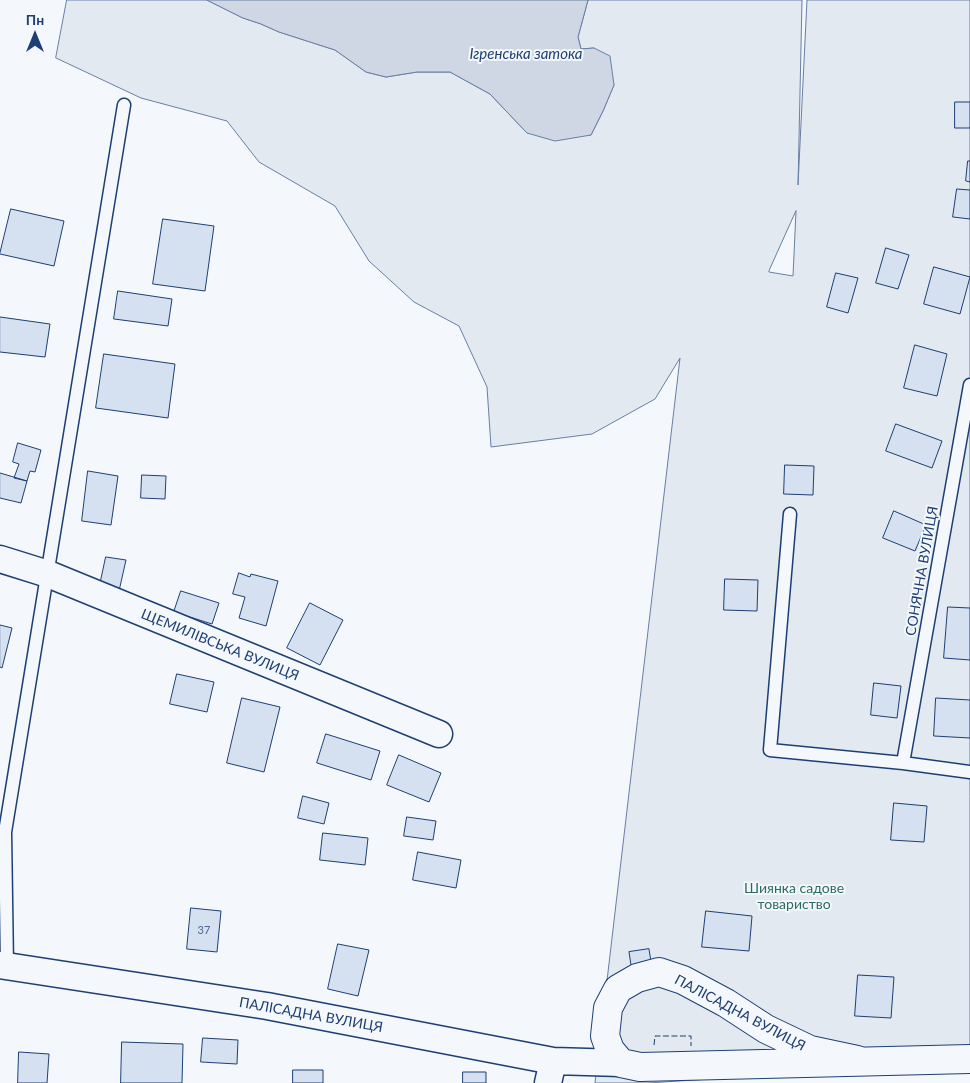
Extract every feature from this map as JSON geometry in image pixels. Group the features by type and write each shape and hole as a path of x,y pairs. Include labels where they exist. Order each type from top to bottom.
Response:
{"street":[{"name":"ЩЕМИЛІВСЬКА ВУЛИЦЯ","path":"0,558 48,574 439,734"},
{"name":"ПАЛІСАДНА ВУЛИЦЯ","path":"4,966 267,1006 550,1072 621,1063 658,1068 857,1060 970,1059"},
{"name":"ПАЛІСАДНА ВУЛИЦЯ","path":"621,1063 610,1050 605,1036 608,1008 618,990 637,978 660,972 683,980 718,998 766,1029 810,1050 857,1060"}],"lane":[{"path":"4,966 5,832 124,105"},
{"name":"СОНЯЧНА ВУЛИЦЯ","path":"904,762 970,385"},
{"path":"790,514 770,750 904,762 970,772"}],"green space":[{"name":"Шиянка садове товариство","path":"67,0 207,0 243,18 335,50 366,72 386,77 417,72 450,72 490,94 527,133 591,135 614,85 594,48 581,49 578,37 588,0 802,0 798,185 807,0 970,0 970,1062 648,1083 595,1083 680,358 655,399 592,434 491,447 487,387 459,326 414,302 369,261 335,206 259,162 227,121 141,98 56,58","holes":["796,211 793,276 769,271"]}],"water":[{"name":"Ігренська затока","path":"207,0 588,0 578,37 581,49 594,48 610,56 614,85 591,135 555,141 527,133 490,94 450,72 417,72 386,77 366,72 335,50 243,18"}],"building":[{"path":"955,102 970,102 970,128 955,128"},
{"path":"968,161 970,161 970,182 966,181"},
{"path":"957,189 970,190 970,219 953,217"},
{"path":"11,209 64,221 54,266 0,254"},
{"path":"163,219 214,226 205,291 153,284"},
{"path":"886,248 909,255 898,289 876,283"},
{"path":"934,267 970,277 960,314 924,304"},
{"path":"836,273 858,278 848,313 827,307"},
{"path":"118,291 172,299 168,326 114,319"},
{"path":"0,317 50,324 45,357 0,352"},
{"path":"915,345 947,354 937,396 904,388"},
{"path":"104,354 175,364 168,418 96,408"},
{"path":"896,424 942,441 932,468 886,451"},
{"path":"18,443 41,450 35,472 30,471 27,481 14,478 19,464 13,462"},
{"path":"785,465 814,466 813,495 784,494"},
{"path":"88,471 118,476 111,525 82,521"},
{"path":"0,473 27,481 21,503 0,498"},
{"path":"142,475 166,476 165,499 141,498"},
{"path":"894,511 926,525 915,551 883,538"},
{"path":"106,557 126,560 119,591 100,585"},
{"path":"239,573 250,577 251,574 278,581 266,626 239,618 245,597 233,594"},
{"path":"725,579 758,580 757,611 724,610"},
{"path":"181,591 219,603 212,624 174,612"},
{"path":"310,603 343,620 320,665 287,648"},
{"path":"948,607 970,608 970,660 944,658"},
{"path":"0,625 12,628 2,668 0,667"},
{"path":"177,674 214,682 207,712 170,704"},
{"path":"874,683 901,686 897,718 871,715"},
{"path":"242,698 280,707 264,772 227,763"},
{"path":"936,698 970,700 970,738 934,736"},
{"path":"326,734 380,751 371,780 317,763"},
{"path":"399,755 441,773 429,802 387,785"},
{"path":"303,796 329,803 324,824 298,818"},
{"path":"894,803 927,806 924,842 891,840"},
{"path":"407,817 436,821 433,840 404,836"},
{"path":"323,833 368,838 365,865 320,860"},
{"path":"418,852 461,860 456,888 413,880"},
{"path":"191,908 221,911 217,952 187,949"},
{"path":"706,911 752,916 749,951 702,947"},
{"path":"338,944 369,950 358,996 328,989"},
{"path":"649,949 651,962 631,965 629,952"},
{"path":"858,975 894,977 891,1018 855,1016"},
{"path":"203,1038 238,1040 237,1064 201,1062"},
{"path":"122,1042 183,1044 182,1083 121,1083"},
{"path":"19,1052 49,1054 47,1083 18,1083"},
{"path":"293,1070 323,1070 323,1083 293,1083"},
{"path":"463,1072 486,1072 486,1083 463,1083"}],"fence":[{"path":"654,1045 655,1036 691,1036 691,1046"}]}
